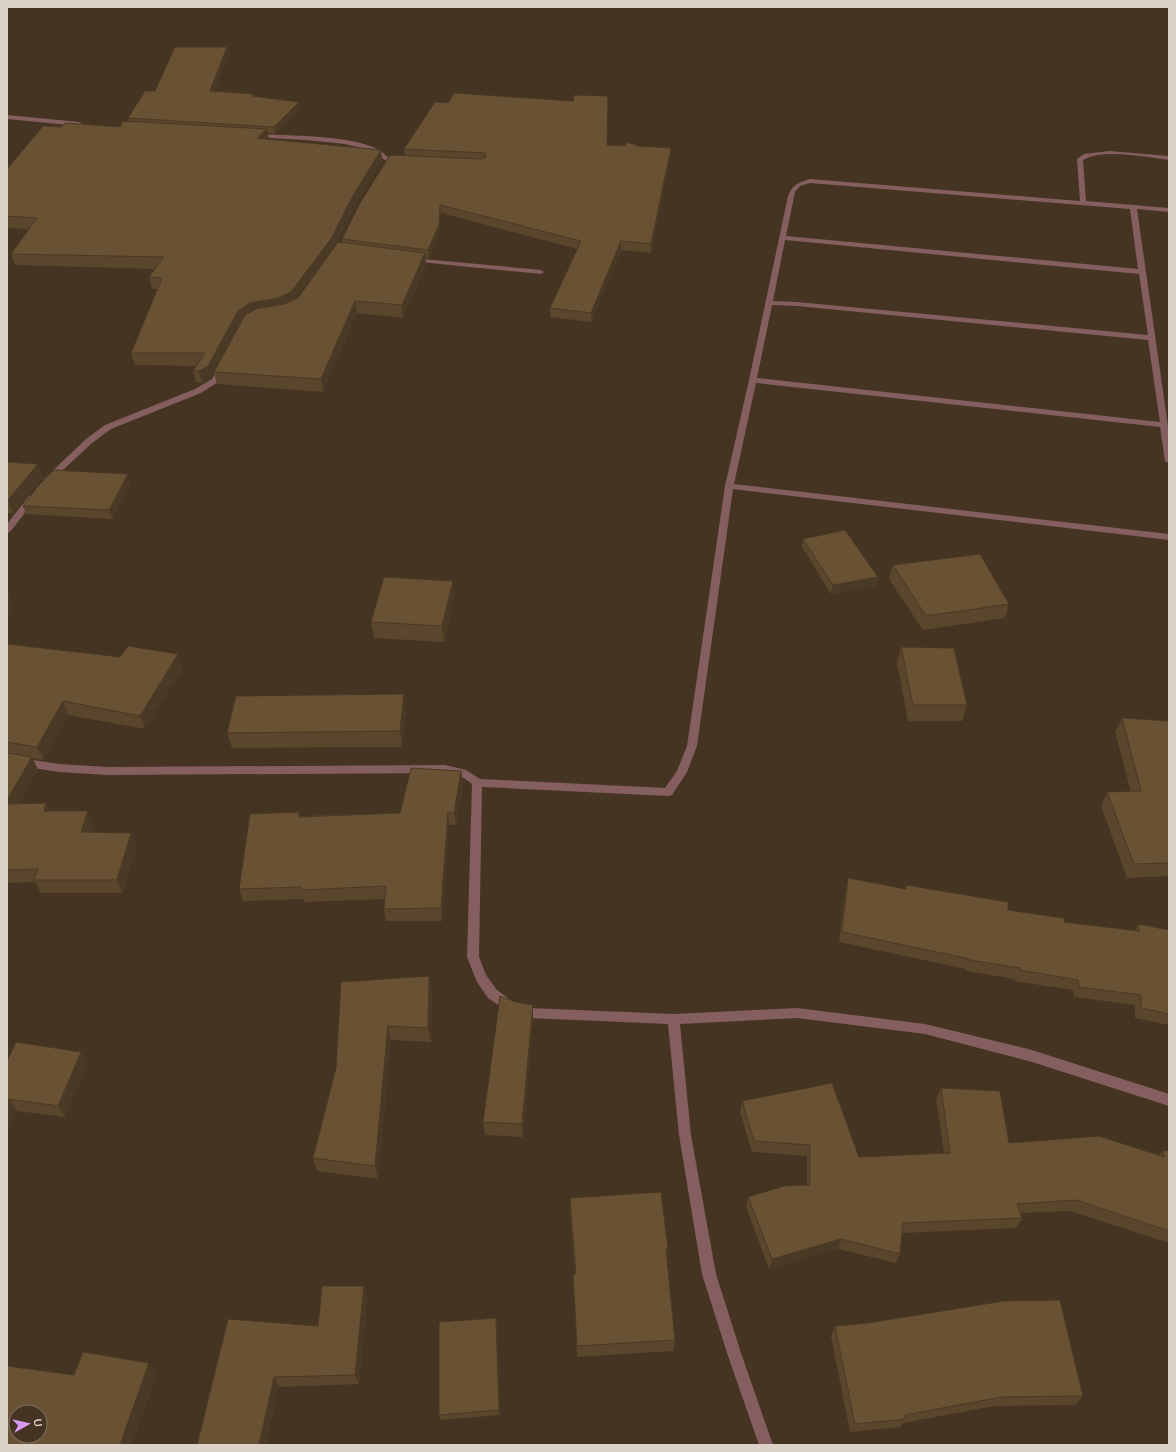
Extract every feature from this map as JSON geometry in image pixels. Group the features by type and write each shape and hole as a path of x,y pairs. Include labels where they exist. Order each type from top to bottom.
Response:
{"street":[{"path":"7,117 84,124"},
{"path":"247,136 324,140 348,143 383,153 386,163 404,160"},
{"path":"1083,203 1080,159 1083,156 1099,152 1169,158"},
{"path":"7,760 59,768 108,770 445,769 458,770 469,775 477,783 668,792 682,772 692,746 729,486 794,188 801,183 810,181 1169,210"},
{"path":"1133,207 1169,461"},
{"path":"782,238 1143,272"},
{"path":"402,259 541,272"},
{"path":"768,303 797,304 1152,338"},
{"path":"7,530 39,489 63,464 89,441 108,427 209,386 215,380 226,361"},
{"path":"753,380 1164,425"},
{"path":"1160,394 1169,395"},
{"path":"729,486 1169,538"},
{"path":"477,783 473,957 478,973 484,984 492,995 503,1004 529,1013 674,1019 797,1013 925,1029 1032,1056 1169,1100"},
{"path":"674,1019 685,1135 709,1274 734,1353 766,1445"}],"building":[{"path":"175,47 227,47 210,91 254,94 252,96 299,102 274,127 128,118 145,91 155,91"},
{"path":"454,93 573,101 574,95 608,96 607,145 625,146 627,142 638,146 671,148 651,244 621,241 591,313 550,308 581,241 440,205 439,225 428,250 342,239 360,203 390,155 482,159 486,157 485,153 404,149 435,102 448,103"},
{"path":"123,121 267,129 257,138 381,150 351,199 331,239 291,292 278,298 250,303 238,311 208,366 199,371 193,371 205,353 131,353 162,278 149,277 164,257 11,254 37,218 7,216 7,169 43,126 61,127 66,123 120,127"},
{"path":"338,242 425,253 402,305 355,301 321,379 214,372 245,315 256,309 284,304 298,298"},
{"path":"7,462 38,464 8,500 7,500"},
{"path":"54,470 128,474 109,510 23,506 38,486"},
{"path":"845,530 878,577 833,585 803,539"},
{"path":"980,554 1009,604 926,616 893,565"},
{"path":"384,577 453,581 442,626 371,622"},
{"path":"7,644 120,657 128,646 178,654 140,716 63,701 37,747 7,742"},
{"path":"901,647 954,648 967,705 913,705"},
{"path":"404,694 400,731 227,733 236,696"},
{"path":"1122,718 1169,721 1169,863 1134,864 1107,792 1141,791"},
{"path":"7,753 32,757 7,800"},
{"path":"411,768 461,771 454,813 448,812 441,908 384,909 386,886 301,890 301,887 239,889 250,814 299,812 298,817 400,813"},
{"path":"46,803 44,811 88,811 81,832 131,833 117,880 34,880 38,869 7,870 7,804"},
{"path":"848,878 906,889 906,885 1008,902 1008,910 1064,918 1064,922 1139,931 1138,924 1169,930 1169,1014 1141,1008 1141,995 1079,987 1078,980 1020,970 1020,968 970,960 842,932"},
{"path":"429,976 428,1028 388,1026 375,1166 313,1158 336,1068 341,982"},
{"path":"500,996 516,1002 533,1005 522,1124 483,1122"},
{"path":"16,1042 81,1052 58,1106 9,1099 7,1103 7,1061"},
{"path":"832,1083 859,1157 950,1153 941,1088 1000,1091 1009,1143 1099,1136 1164,1157 1163,1150 1169,1151 1169,1231 1076,1200 1017,1204 1022,1218 903,1223 900,1254 841,1239 772,1259 748,1197 784,1186 810,1185 810,1145 754,1141 742,1101"},
{"path":"661,1192 668,1249 666,1249 675,1340 577,1346 573,1274 576,1274 570,1198"},
{"path":"322,1286 364,1286 355,1375 274,1377 259,1445 197,1445 228,1319 318,1326"},
{"path":"1060,1300 1083,1396 1002,1397 905,1415 906,1419 855,1424 835,1326 868,1323 1004,1301"},
{"path":"496,1318 499,1410 439,1415 439,1322"},
{"path":"83,1352 149,1363 120,1445 7,1445 7,1366 74,1375"}]}
